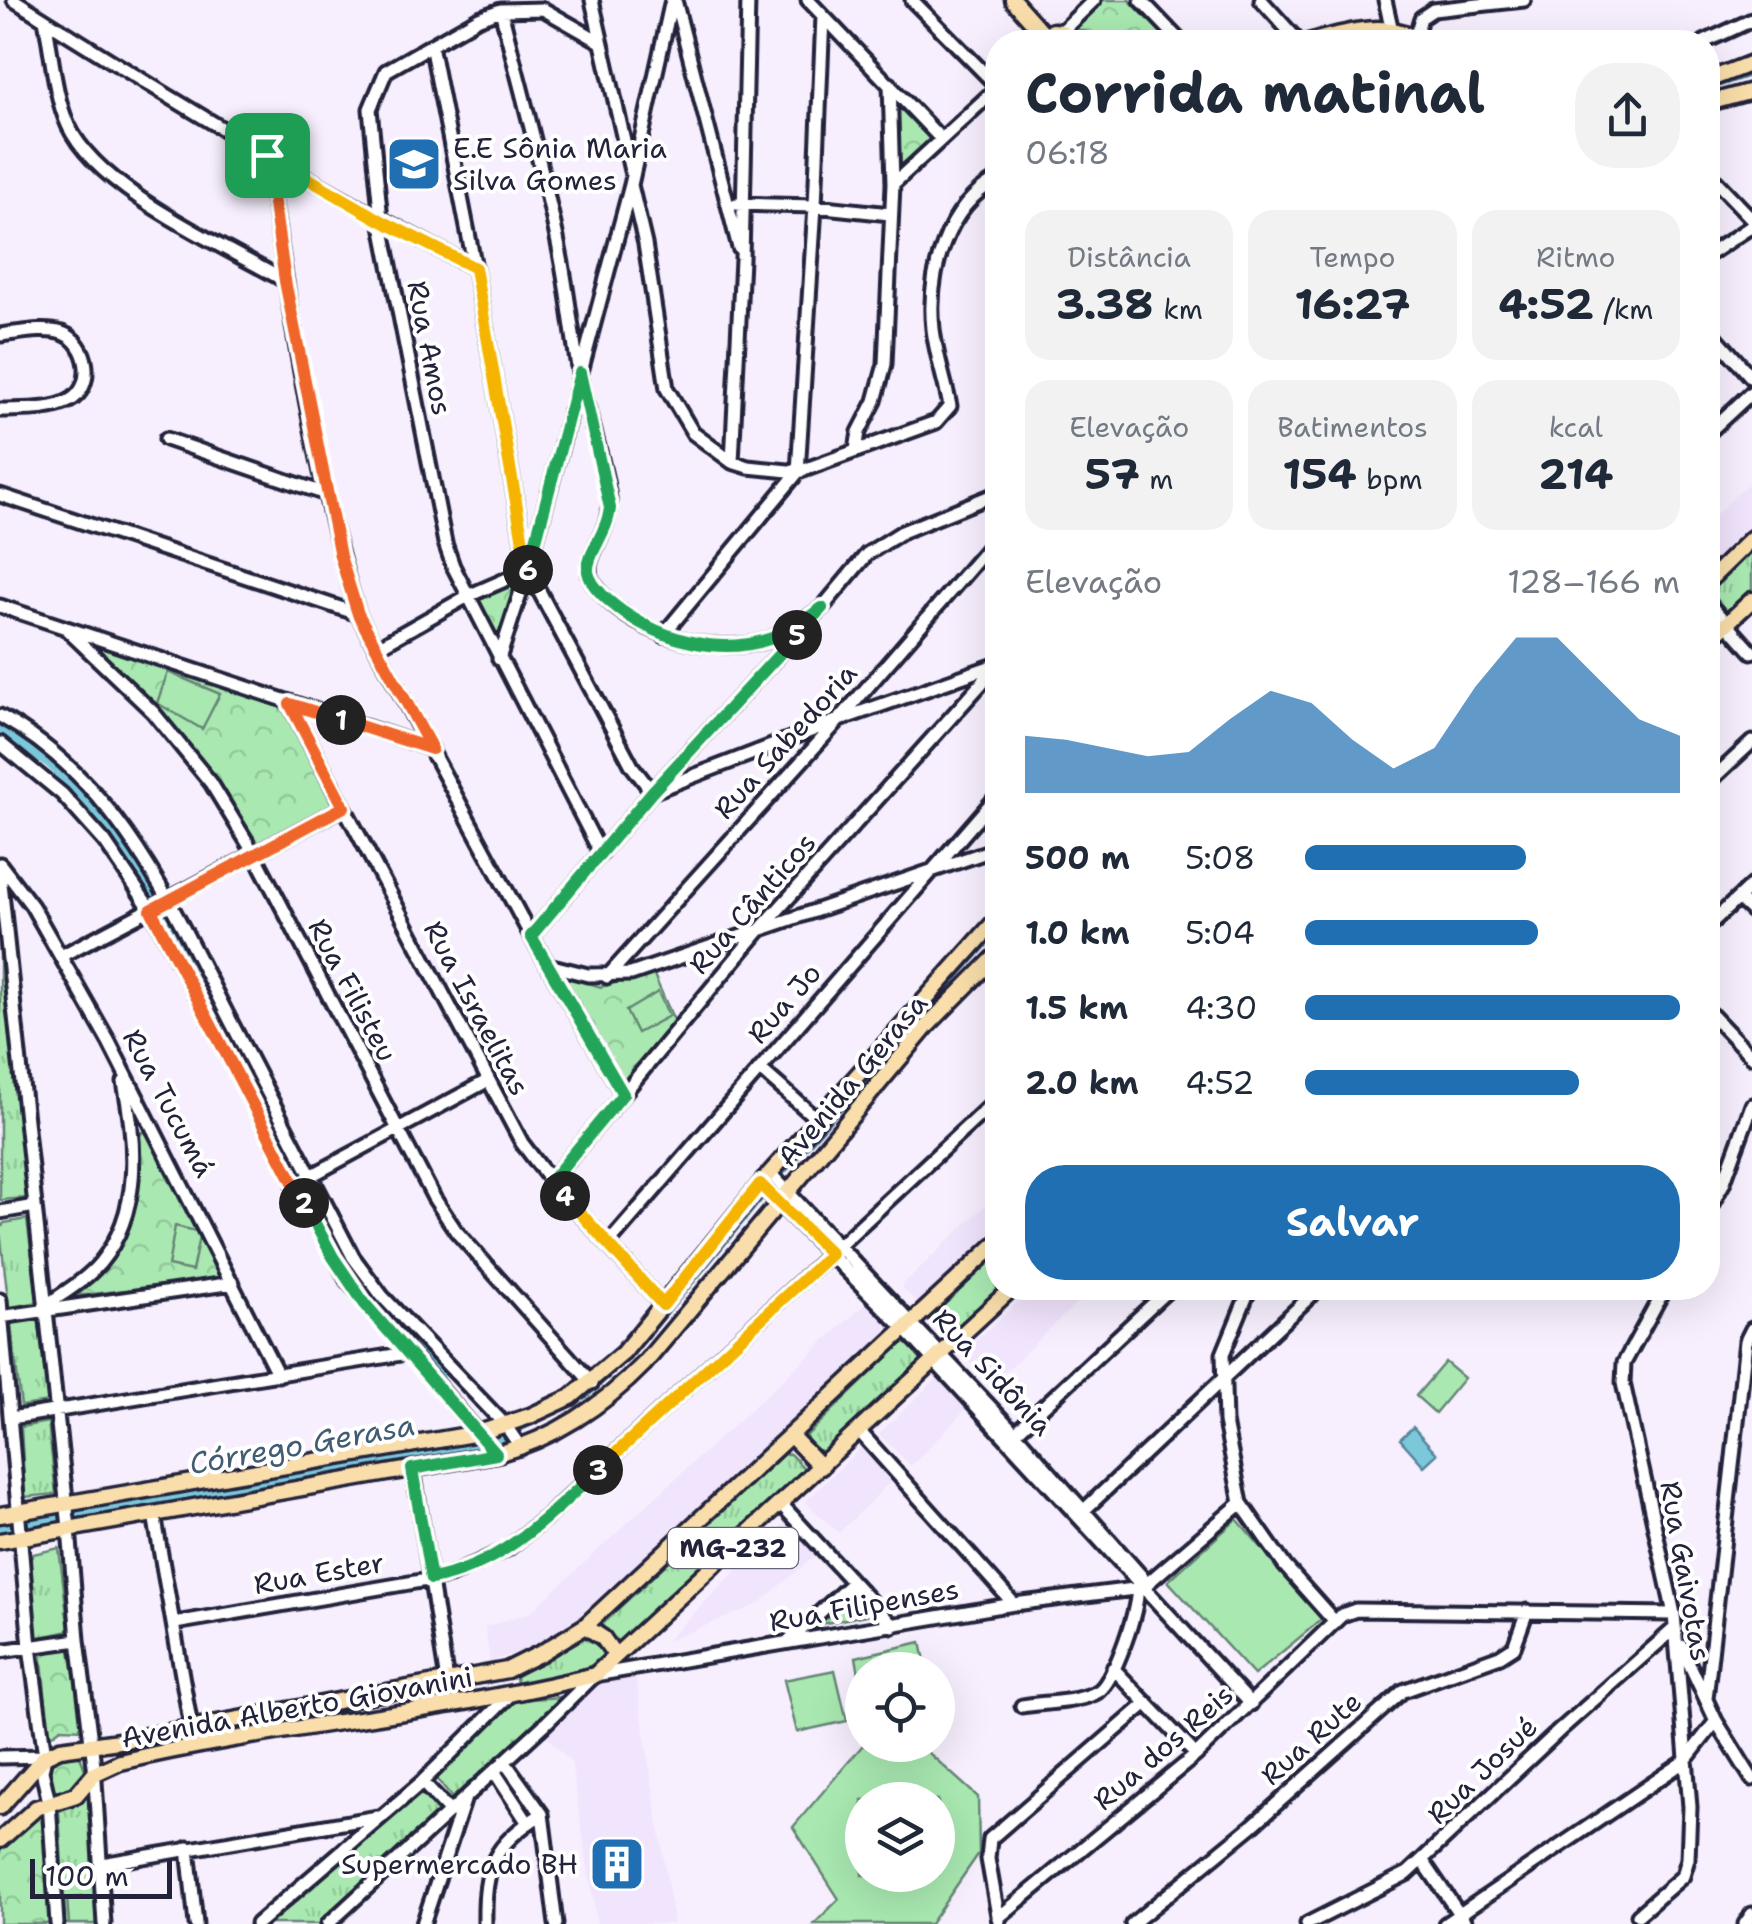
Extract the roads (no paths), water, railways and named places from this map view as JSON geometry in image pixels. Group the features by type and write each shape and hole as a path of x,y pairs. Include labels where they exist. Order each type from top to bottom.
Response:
{"main road":[{"path":"1013,0 1045,30"},
{"path":"1720,98 1745,85 1752,63"},
{"path":"1720,82 1745,85"},
{"path":"1720,569 1752,538"},
{"path":"1720,630 1752,600"},
{"name":"Avenida Gerasa","path":"0,1541 21,1524 487,1441 594,1407 628,1381 775,1188 817,1119 985,932"},
{"name":"Avenida Gerasa","path":"511,1435 592,1382 624,1353 663,1305 985,967"},
{"name":"MG-232","path":"507,1670 585,1626 985,1254"},
{"name":"MG-232","path":"509,1696 594,1674 999,1300"},
{"path":"790,1434 821,1467"},
{"path":"487,1441 511,1435"},
{"name":"Avenida Gerasa","path":"0,1514 21,1524 68,1516 154,1514 412,1469 487,1441"},
{"path":"585,1626 602,1638 616,1656"},
{"path":"507,1670 509,1696"},
{"name":"Avenida Alberto Giovanini","path":"45,1756 60,1749 507,1670"},
{"path":"373,1695 377,1715"},
{"name":"Avenida Alberto Giovanini","path":"0,1840 22,1818 49,1802 76,1795 94,1774 120,1762 377,1715 509,1696"},
{"path":"0,1806 45,1756"}],"street":[{"path":"14,0 267,155 380,220 475,268"},
{"path":"592,0 654,293 667,389 694,433 732,462 798,472 936,422 950,406 933,330 934,273 953,220 985,186"},
{"path":"499,659 528,570 631,180 674,0"},
{"path":"674,0 742,259"},
{"path":"732,462 744,204 748,0"},
{"path":"808,0 942,139"},
{"path":"912,0 985,74"},
{"path":"1062,30 1094,0"},
{"path":"1141,0 1170,30"},
{"path":"1261,0 1288,30"},
{"path":"1385,0 1392,30"},
{"path":"1419,30 1421,18 1433,10 1524,0"},
{"path":"599,41 543,9 501,10 560,252 580,373 610,508 609,524 594,548 588,574 613,604 662,635 688,642 748,644 769,640 822,608"},
{"name":"Rua Amos","path":"501,10 386,71 370,108 380,220 434,502 453,566 601,854"},
{"path":"662,635 798,472 822,16"},
{"path":"45,20 67,124 97,165 134,195 285,281"},
{"path":"1720,35 1752,20"},
{"path":"431,45 528,570 632,766 652,792"},
{"path":"856,450 885,364 893,184 890,84"},
{"path":"893,184 985,99"},
{"path":"267,155 285,281 326,494 358,614 531,936 623,1094"},
{"path":"1720,187 1752,223 1720,246"},
{"path":"727,205 815,206 890,214"},
{"path":"0,335 57,331 72,337 86,362 86,380 69,402 0,410"},
{"path":"1720,342 1752,378"},
{"path":"1720,422 1752,392"},
{"path":"166,439 326,494"},
{"path":"0,495 358,614"},
{"path":"531,936 652,792 867,554 902,532 985,498"},
{"name":"Rua Sabedoria","path":"607,977 985,551"},
{"path":"378,648 468,596 528,570"},
{"path":"0,606 432,749"},
{"path":"1720,616 1752,652"},
{"name":"Rua Filisteu","path":"64,627 152,712 211,783 255,855 434,1198 456,1231 592,1382"},
{"path":"652,792 985,669"},
{"name":"Rua Cânticos","path":"551,1181 757,933 985,679"},
{"name":"Rua Israelitas","path":"290,704 522,1143 551,1181 663,1305"},
{"path":"0,716 65,762 108,806 144,858 159,905 302,1180 346,1280 487,1441"},
{"path":"1720,772 1752,742"},
{"path":"0,743 83,814 159,905 302,1180 382,1296 511,1435"},
{"path":"61,956 344,807"},
{"name":"Rua Jo","path":"608,1244 985,810"},
{"path":"548,965 607,977 630,974 985,853"},
{"name":"Rua Tucumá","path":"0,864 32,906 122,1066 278,1375"},
{"path":"0,874 94,1774 104,1924"},
{"path":"1720,915 1752,884"},
{"path":"1738,898 1752,912"},
{"path":"1720,1025 1752,1058"},
{"path":"44,1308 88,1274 115,1242 130,1194 132,1122 122,1066"},
{"path":"760,1069 817,1119"},
{"path":"302,1180 487,1082"},
{"path":"1720,1191 1752,1105"},
{"name":"Rua Ester","path":"175,1623 431,1579 470,1568 507,1549 547,1517 985,1110"},
{"path":"132,1122 149,1120"},
{"path":"1720,1180 1724,1184"},
{"name":"Rua Sidônia","path":"775,1188 1012,1436 1144,1588 1252,1704"},
{"path":"0,1212 36,1206"},
{"path":"1,1317 232,1284"},
{"path":"0,1300 30,1647 45,1756 42,1771 49,1802 57,1924"},
{"path":"1012,1436 1157,1300"},
{"path":"1245,1300 1223,1354 1222,1380 1225,1422 1241,1503 1285,1566 1334,1621"},
{"path":"1080,1513 1306,1300"},
{"name":"Rua Gaivotas","path":"1638,1915 1682,1876 1688,1859 1690,1806 1675,1626 1622,1383 1624,1363 1659,1300"},
{"path":"1706,1699 1747,1380 1746,1341 1752,1329"},
{"path":"11,1418 407,1353"},
{"path":"859,1431 1014,1604"},
{"path":"412,1469 447,1681"},
{"path":"1022,1706 1089,1695 1104,1687 1144,1588 1241,1503"},
{"path":"781,1504 893,1626"},
{"path":"154,1514 191,1727"},
{"path":"789,1641 852,1583"},
{"name":"Rua Filipenses","path":"594,1674 1014,1604 1144,1588"},
{"name":"Rua dos Reis","path":"999,1921 1196,1755 1334,1621 1356,1610 1527,1612"},
{"path":"1527,1612 1675,1626 1716,1721 1752,1779"},
{"name":"Rua Rute","path":"1132,1924 1252,1826 1402,1691 1500,1656 1514,1647 1527,1612"},
{"name":"Rua Josué","path":"1307,1924 1390,1884 1423,1861 1675,1626"},
{"path":"0,1652 78,1640"},
{"path":"1113,1668 1196,1755"},
{"path":"328,1924 594,1674"},
{"path":"258,1924 422,1782 509,1696"},
{"path":"999,1921 988,1858 990,1839 1146,1703"},
{"path":"1445,1924 1464,1919 1684,1762 1716,1721"},
{"path":"0,1757 45,1756"},
{"path":"504,1761 542,1814 556,1924"},
{"path":"494,1771 528,1822"},
{"path":"422,1782 450,1812"},
{"path":"422,1924 465,1797"},
{"path":"485,1924 486,1887 498,1847 542,1814"},
{"path":"102,1864 382,1816"},
{"path":"188,1848 196,1924"},
{"path":"1423,1861 1464,1919"},
{"path":"1745,1924 1752,1914"}],"water":[{"path":"1413,1427 1437,1454 1424,1466 1400,1439"}],"waterway":[{"name":"Córrego Gerasa","path":"1720,86 1752,75"},
{"path":"0,727 52,760 86,793 116,832 185,950 330,1223"},
{"name":"Córrego Gerasa","path":"780,1178 985,948"},
{"name":"Córrego Gerasa","path":"518,1432 587,1397 609,1377 645,1341 765,1196"},
{"path":"347,1255 381,1303 443,1368"},
{"name":"Córrego Gerasa","path":"0,1527 512,1435"}],"place":[{"name":"E.E Sônia Maria Silva Gomes","path":"414,164"},
{"name":"Supermercado BH","path":"617,1864"}]}
